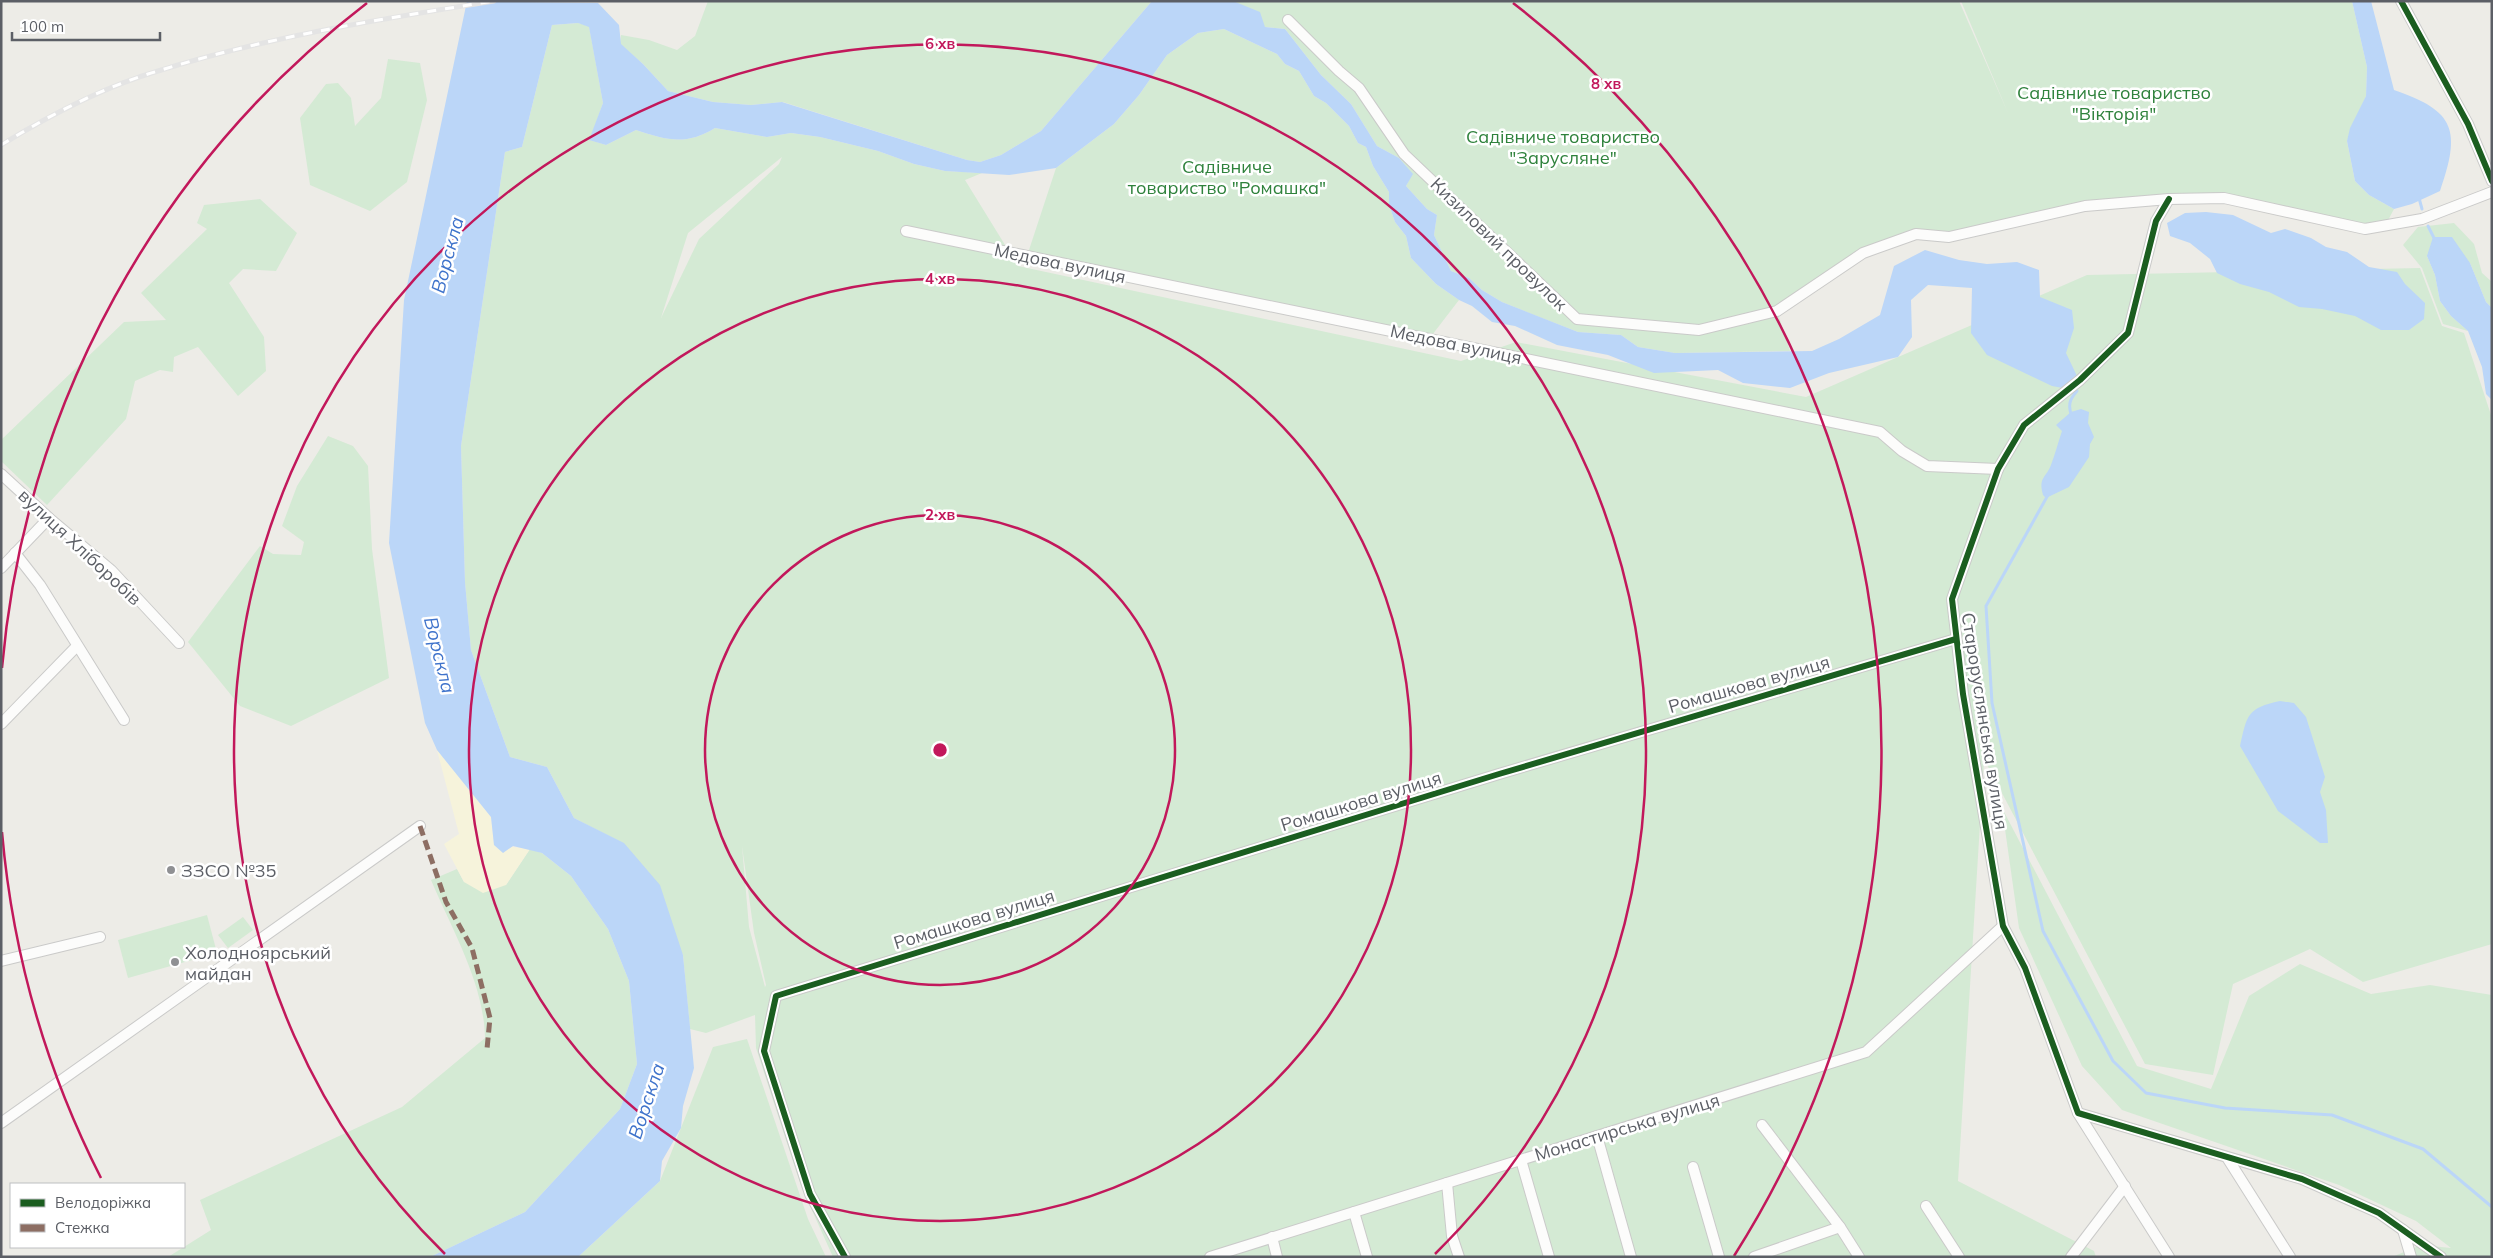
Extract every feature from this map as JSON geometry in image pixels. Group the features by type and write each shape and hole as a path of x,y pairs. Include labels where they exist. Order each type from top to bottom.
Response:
{"street":[{"path":"2401,1 2468,124 2492,181"},
{"name":"Кизиловий провулок","path":"1288,20 1359,88 1404,154 1577,319 1698,330 1777,311 1863,253 1916,234 1949,237 2085,206 2169,199 2224,198 2365,229 2422,219 2492,192"},
{"name":"Староруслянська вулиця","path":"2169,199 2156,221 2128,333 2080,380 2024,425 1998,469 1952,599 1963,694 2003,926 2026,968 2078,1113 2169,1257"},
{"name":"Медова вулиця","path":"906,231 1880,432 1902,451 1927,466 1998,469"},
{"name":"вулиця Хліборобів","path":"1,474 48,518 111,570 179,642"},
{"path":"1,568 48,518"},
{"path":"15,553 40,585 124,720"},
{"name":"Ромашкова вулиця","path":"845,1257 810,1194 764,1051 776,996 1499,774 1956,639"},
{"path":"1,724 77,646"},
{"path":"1,1123 420,826"},
{"name":"Монастирська вулиця","path":"1210,1257 1866,1052 2003,926"},
{"path":"1,961 100,936"},
{"path":"2078,1113 2228,1159 2302,1179 2379,1213 2441,1257"},
{"path":"1762,1125 1840,1227 1859,1257"},
{"path":"1597,1136 1631,1257"},
{"path":"2228,1159 2290,1257"},
{"path":"1521,1160 1549,1257"},
{"path":"1693,1168 1719,1257"},
{"path":"1447,1183 1452,1236 1459,1257"},
{"path":"2071,1257 2125,1186"},
{"path":"1926,1206 1959,1257"},
{"path":"1354,1212 1367,1257"},
{"path":"1754,1257 1840,1227"},
{"path":"2403,1230 2411,1257"},
{"path":"1272,1238 1277,1257"}],"green space":[{"path":"708,1 1152,1 1041,131 1001,155 980,162 967,160 783,102 751,105 713,102 668,91 643,64 620,44 621,35 649,40 677,50 695,36"},
{"path":"1233,1 1959,1 2008,113 1961,1 2352,1 2367,67 2366,96 2347,141 2355,181 2369,195 2394,209 2385,226 2365,229 2224,198 2085,206 1949,237 1916,234 1863,253 1777,311 1790,351 1675,353 1638,347 1621,335 1578,332 1502,302 1482,290 1469,278 1451,271 1434,235 1437,215 1427,209 1406,186 1412,174 1399,158 1377,146 1351,104 1321,75 1285,29 1265,27"},
{"path":"578,23 589,26 603,103 590,140 606,145 636,130 676,140 705,134 715,128 767,137 791,133 820,137 878,151 914,164 945,171 982,173 965,180 1018,266 1461,361 1516,342 1806,397 2087,275 2420,268 2442,326 2464,333 2492,418 2492,944 2363,982 2310,949 2233,984 2213,1075 2145,1064 1984,759 1958,1181 2094,1251 2096,1257 833,1257 801,1186 756,1048 755,1015 706,1033 690,1029 683,955 624,844 574,818 547,767 510,757 471,650 465,582 461,446 505,152 522,147 552,25","holes":["782,157 779,164 699,239 661,318 688,233","742,846 754,933 765,987 749,927"]},
{"name":"Садівниче товариство \"Ромашка\"","path":"1224,29 1277,54 1285,64 1299,71 1314,96 1326,103 1349,126 1358,143 1366,147 1373,166 1389,192 1389,205 1395,222 1406,236 1411,258 1436,284 1459,300 1429,339 1027,256 1056,168 1114,124 1139,95 1167,55 1198,33"},
{"path":"388,59 420,63 427,100 407,182 370,211 310,185 300,118 326,84 338,83 351,98 355,126 381,98"},
{"path":"260,199 297,233 276,271 243,269 229,283 264,337 266,371 238,396 198,347 174,357 173,372 160,370 135,381 126,419 47,505 1,461 1,440 124,322 166,320 141,293 207,229 197,223 204,205"},
{"path":"2454,223 2474,244 2482,273 2492,282 2492,308 2486,302 2470,263 2427,256 2435,275 2440,301 2451,316 2468,331 2443,324 2422,268 2403,245 2418,227"},
{"path":"328,436 353,446 368,466 372,549 389,678 291,726 240,706 188,642 260,546 273,554 301,555 304,542 282,526 297,486"},
{"path":"2002,808 2137,1066 2211,1089 2249,996 2300,964 2371,994 2430,985 2492,995 2492,1257 2392,1257 2421,1245 2451,1248 2416,1221 2339,1185 2122,1110 2082,1066 2019,928"},
{"path":"530,849 542,853 571,876 608,929 629,981 637,1064 620,1109 525,1212 430,1257 168,1257 211,1230 200,1200 402,1107 485,1038 483,1017 473,977 466,957 431,880 457,869 464,882 506,885"},
{"path":"207,915 217,953 128,978 118,940"},
{"path":"243,917 253,930 228,948 218,935"},
{"path":"747,1039 808,1219 826,1257 578,1257 660,1181 713,1047"}],"sand":[{"path":"437,750 491,817 494,845 530,849 506,885 483,893 464,882 444,844 459,834"}],"water":[{"name":"Ворскла","path":"467,1 598,3 619,25 621,44 668,91 713,102 751,105 782,102 967,160 980,162 1001,155 1041,131 1152,1 1233,1 1260,12 1265,27 1285,29 1321,75 1351,104 1377,146 1399,158 1413,174 1406,186 1427,209 1437,215 1434,235 1451,271 1469,278 1482,290 1502,302 1578,332 1621,335 1638,347 1675,353 1812,351 1839,339 1880,315 1894,266 1925,250 1959,260 1987,264 2017,262 2039,270 2040,297 2072,310 2074,328 2066,353 2077,376 2063,388 2052,386 1987,355 1971,333 1972,288 1928,285 1911,300 1912,337 1898,357 1829,373 1790,388 1743,383 1718,370 1654,373 1608,355 1557,345 1515,326 1492,322 1472,306 1459,300 1436,284 1411,258 1406,236 1395,222 1389,205 1389,192 1373,166 1366,147 1358,143 1349,126 1326,103 1314,96 1299,71 1285,64 1277,54 1224,29 1198,33 1167,55 1139,95 1114,124 1056,168 1009,175 945,171 914,164 878,151 820,137 791,133 767,137 715,128 705,134 676,140 636,130 606,145 589,140 603,103 589,27 578,23 552,25 522,147 505,152 461,446 465,582 471,650 510,757 547,767 574,818 624,843 660,885 683,955 694,1068 683,1106 681,1128 662,1161 660,1181 578,1257 430,1257 525,1212 620,1109 637,1064 629,981 608,929 571,876 542,853 513,846 503,853 494,845 491,817 437,750 425,723 389,543 404,300"},
{"path":"2352,1 2371,1 2394,90 2415,98 2430,106 2441,115 2448,126 2451,138 2447,170 2440,191 2412,204 2394,209 2369,195 2355,181 2347,141 2350,128 2366,96 2367,67"},
{"path":"2206,212 2233,215 2271,233 2285,229 2311,238 2326,247 2347,252 2369,267 2397,272 2405,284 2425,303 2424,319 2409,330 2381,330 2355,316 2322,309 2299,307 2269,292 2240,284 2217,273 2210,259 2190,243 2170,236 2167,223 2185,213"},
{"path":"2433,237 2452,237 2470,263 2486,302 2492,308 2492,400 2486,394 2482,367 2468,331 2451,316 2440,301 2435,275 2427,256"},
{"path":"2081,409 2089,412 2088,423 2094,437 2090,444 2089,457 2069,487 2046,498 2043,495 2041,485 2051,465 2062,431 2056,425 2071,412"},
{"path":"2280,701 2294,703 2306,717 2325,777 2320,792 2326,810 2328,843 2320,843 2278,811 2240,746 2250,714 2261,707"}],"waterway":[{"path":"2419,198 2422,209"},
{"path":"2428,226 2435,240"},
{"path":"2071,414 2070,402 2077,391"},
{"path":"2048,495 1986,606 1992,703 2043,931 2113,1061 2146,1093 2225,1108 2332,1115 2423,1149 2492,1207"}],"railway":[{"path":"1,145 38,123 117,85 199,59 324,30 494,1"}],"marked path":[{"path":"420,826 446,902 472,948 490,1018 487,1049"}],"cycle path":[{"path":"2401,1 2468,124 2492,181"},
{"path":"2169,199 2156,221 2128,333 2080,380 2024,425 1998,469 1952,599 1963,694 2003,926 2025,968 2078,1113 2302,1179 2379,1213 2441,1257"},
{"path":"845,1257 810,1194 764,1051 776,996 1499,774 1956,639"}],"place":[{"name":"ЗЗСО №35","path":"171,870"},
{"name":"Холодноярський майдан","path":"175,962"}],"park label":[{"name":"Садівниче товариство \"Вікторія\"","path":"2114,102"},
{"name":"Садівниче товариство \"Зарусляне\"","path":"1563,146"}]}
